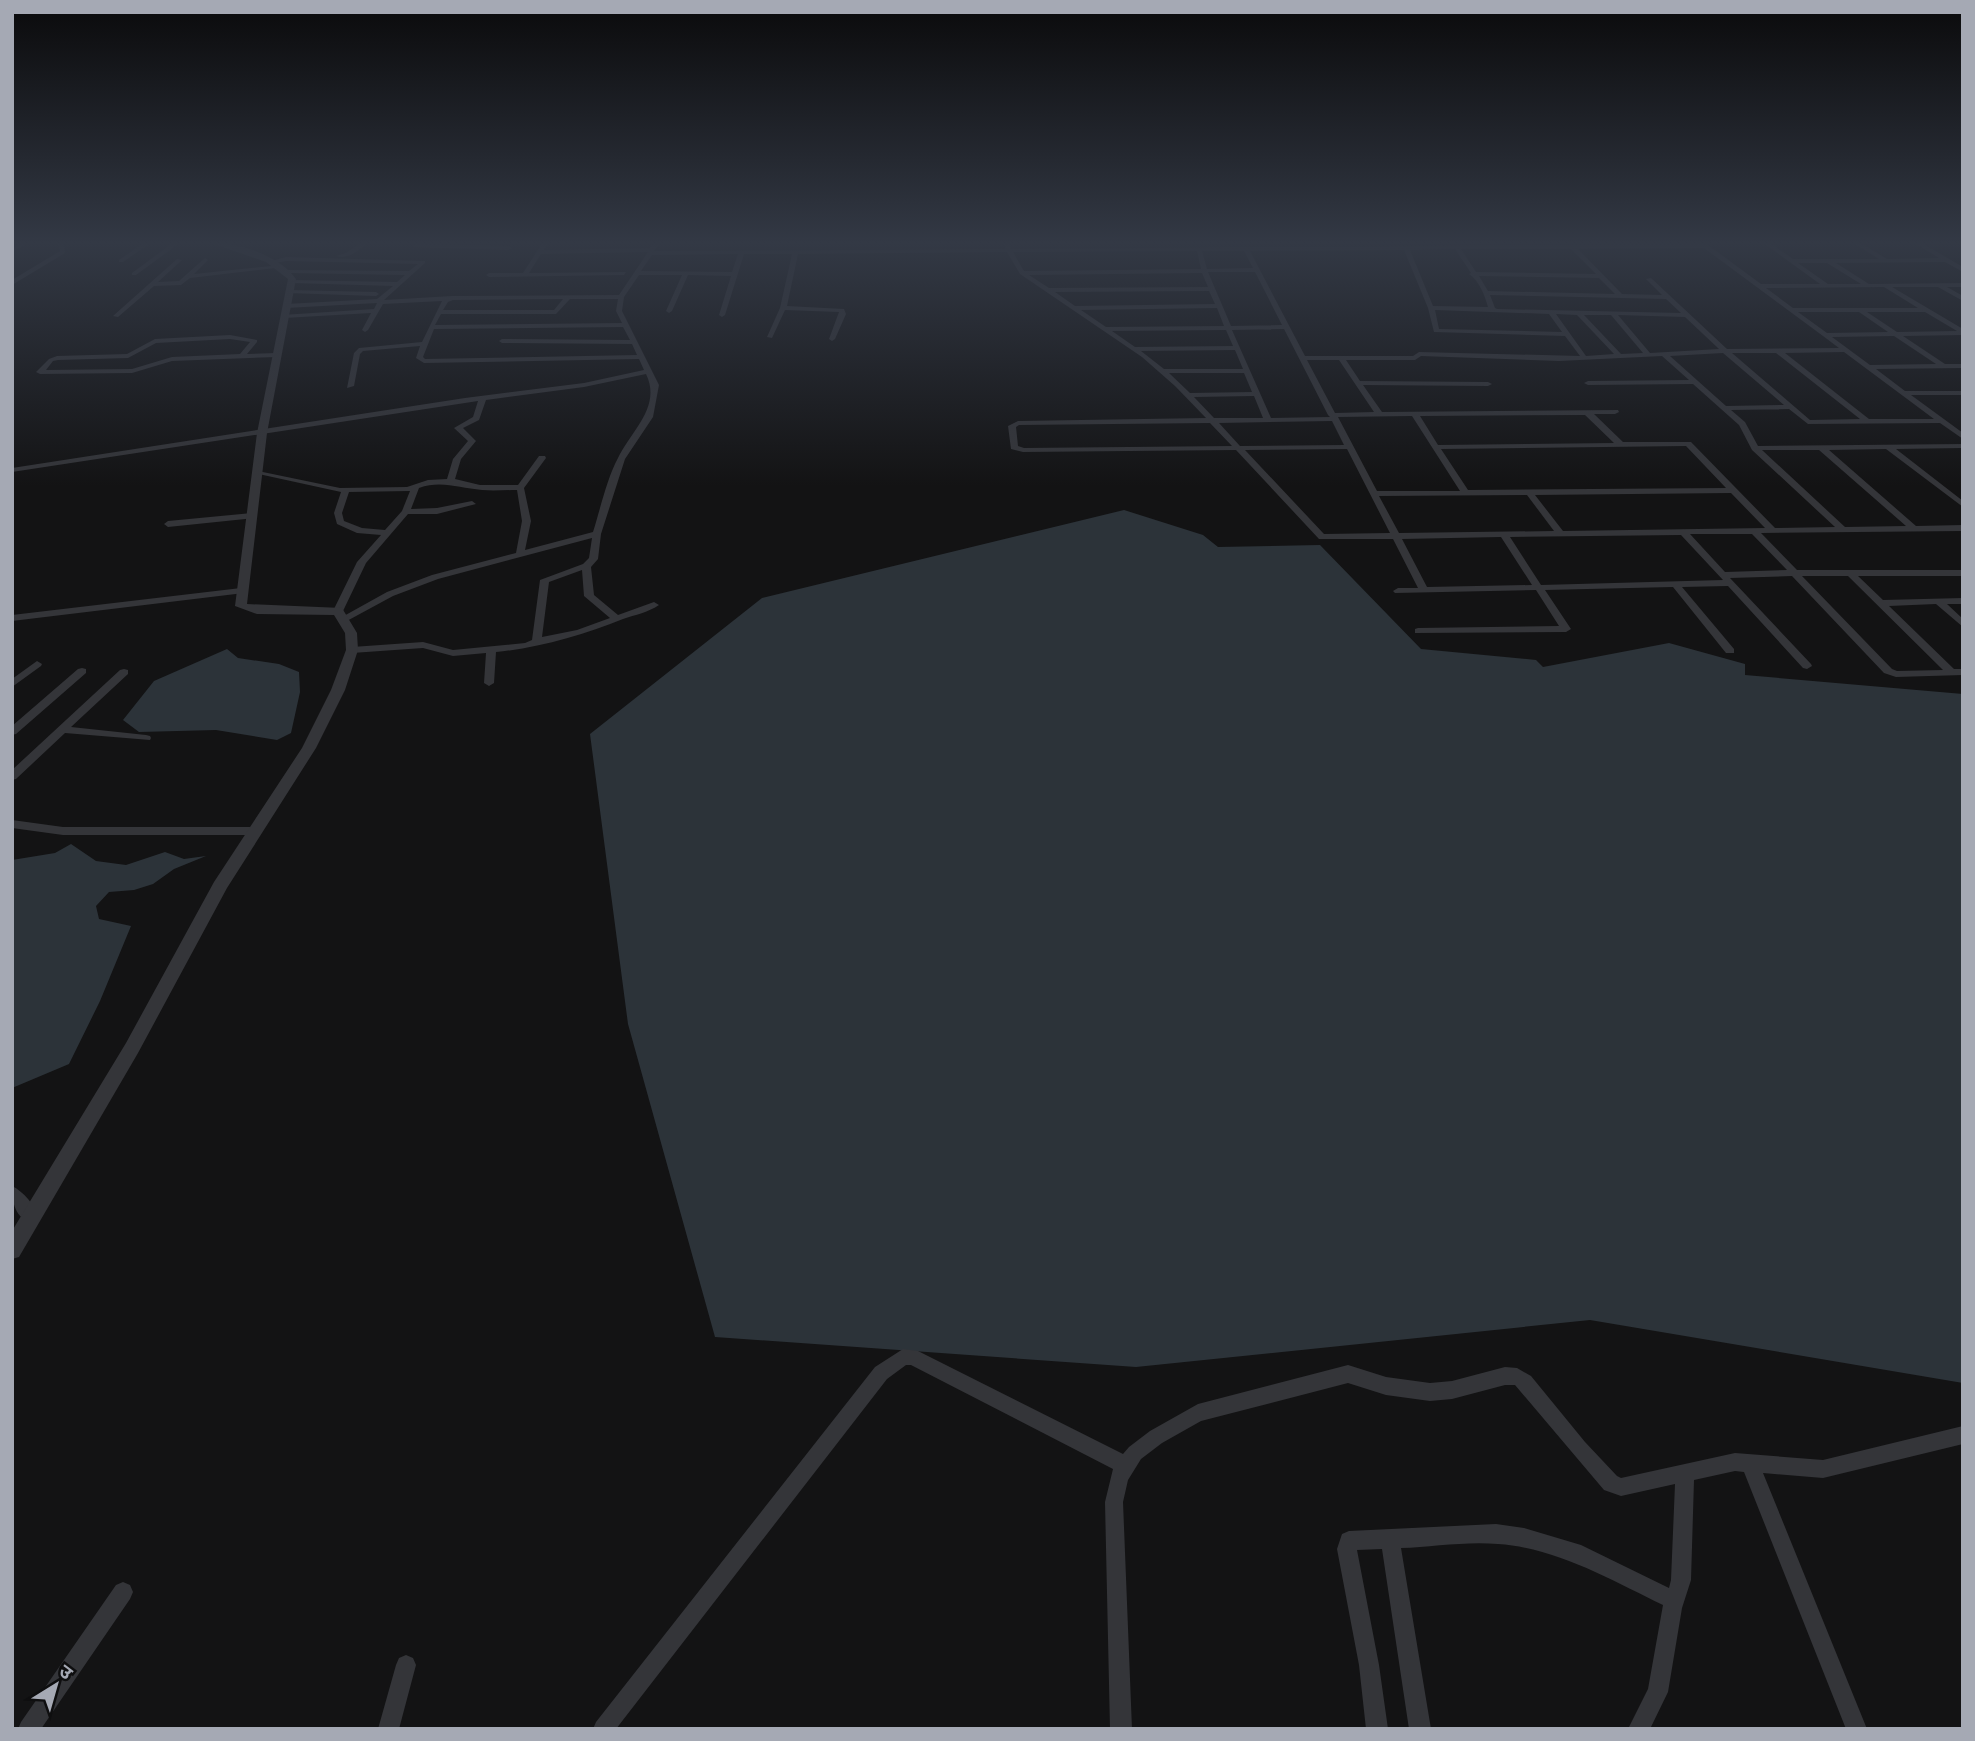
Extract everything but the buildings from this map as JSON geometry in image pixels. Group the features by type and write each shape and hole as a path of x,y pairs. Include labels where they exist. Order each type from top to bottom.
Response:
{"street":[{"path":"282,323 262,433 241,606 248,610 342,615 435,577 597,534"},
{"path":"365,330 369,323"},
{"path":"433,323 419,357 424,361 639,357"},
{"path":"770,337 776,323"},
{"path":"832,339 839,323"},
{"path":"1094,323 1134,349 1189,395 1322,537 1963,528"},
{"path":"1226,323 1268,420"},
{"path":"1284,323 1424,590"},
{"path":"1435,323 1436,331 1567,334"},
{"path":"1559,323 1584,357"},
{"path":"1589,323 1619,356"},
{"path":"1620,323 1648,354"},
{"path":"1696,323 1808,422 1942,421"},
{"path":"1809,323 1963,437"},
{"path":"1880,323 1945,367"},
{"path":"1947,323 1963,333"},
{"path":"488,358 512,325"},
{"path":"431,327 625,325 639,357 649,370 655,391 649,417 621,458 597,534 593,559 586,566 545,580 537,641"},
{"path":"1103,330 1286,327"},
{"path":"1825,335 1963,333"},
{"path":"238,358 255,341 230,337 155,341 128,356 57,358 51,360 40,372 132,372 172,359 238,358 275,357"},
{"path":"502,341 632,342"},
{"path":"350,386 357,353 361,349 424,344"},
{"path":"1134,349 1237,348"},
{"path":"1777,350 1868,422"},
{"path":"1303,358 1415,358 1419,354 1559,359 1725,351 1845,350"},
{"path":"1664,354 1742,424 1755,448 1843,530"},
{"path":"1341,358 1380,415"},
{"path":"1869,367 1963,366"},
{"path":"12,470 584,385 649,370"},
{"path":"1162,371 1247,370"},
{"path":"1588,383 1694,382"},
{"path":"1358,383 1488,384"},
{"path":"1904,393 1963,393"},
{"path":"1189,395 1257,394"},
{"path":"450,481 457,459 472,441 458,428 476,418 483,398"},
{"path":"1722,408 1790,407"},
{"path":"1587,412 1620,444"},
{"path":"1349,447 1023,450 1014,447 1012,426 1018,423 1615,412"},
{"path":"1415,415 1465,492"},
{"path":"1435,447 1688,444 1773,531"},
{"path":"1755,448 1963,446"},
{"path":"1821,447 1914,529"},
{"path":"1888,447 1963,505"},
{"path":"520,488 542,458"},
{"path":"258,473 346,490 415,488 428,482 450,481 480,487 520,488"},
{"path":"12,1250 132,1048 220,886 309,748 338,690 352,650 353,640 342,615 362,562 406,512 415,488"},
{"path":"520,488 527,509 528,529 520,553"},
{"path":"346,490 338,513 340,522 360,531 388,533"},
{"path":"1374,494 1733,490"},
{"path":"1528,491 1561,534"},
{"path":"406,512 437,511 472,504"},
{"path":"168,524 252,516"},
{"path":"1754,531 1888,671 1896,674 1963,672"},
{"path":"1683,532 1807,666"},
{"path":"1418,631 1566,629 1504,535"},
{"path":"586,566 589,596 617,620"},
{"path":"1398,591 1675,584 1794,572 1963,573"},
{"path":"1850,573 1951,672"},
{"path":"1675,584 1730,651"},
{"path":"12,618 241,591"},
{"path":"1938,601 1963,624"},
{"path":"1880,603 1963,601"},
{"path":"352,650 423,645 444,653 527,646 537,641 580,632 654,605"},
{"path":"489,683 492,649"},
{"path":"12,684 37,664"},
{"path":"12,732 82,671"},
{"path":"12,776 124,672"},
{"path":"62,729 146,738"},
{"path":"12,824 63,831 253,831"},
{"path":"12,1194 32,1217"},
{"path":"603,1729 881,1373 903,1357 912,1357 1127,1466"},
{"path":"1121,1729 1114,1502 1119,1477 1135,1453 1156,1437 1198,1413 1344,1374 1386,1386 1430,1392 1512,1376 1525,1382 1611,1483 1628,1487 1685,1473 1749,1462 1804,1470 1823,1469 1963,1435"},
{"path":"1749,1462 1778,1530 1819,1642 1857,1729"},
{"path":"1638,1729 1658,1692 1684,1565 1685,1473"},
{"path":"1377,1729 1369,1665 1347,1549 1349,1541 1496,1534 1533,1540 1581,1555 1675,1601"},
{"path":"1390,1541 1420,1729"},
{"path":"28,1729 123,1592"},
{"path":"388,1729 406,1665"}],"shaded area":[{"path":"1124,510 1203,535 1218,547 1320,545 1421,649 1536,660 1543,667 1669,643 1745,664 1745,675 1963,694 1963,1383 1590,1320 1136,1367 715,1337 628,1024 590,734 762,598"},
{"path":"227,649 238,658 279,664 299,672 300,692 291,733 277,740 216,730 139,732 123,720 154,681"},
{"path":"71,844 96,861 126,865 165,852 184,859 206,856 174,869 153,884 134,890 109,892 96,906 99,919 131,926 100,1001 69,1064 12,1088 12,860 55,853"}]}
